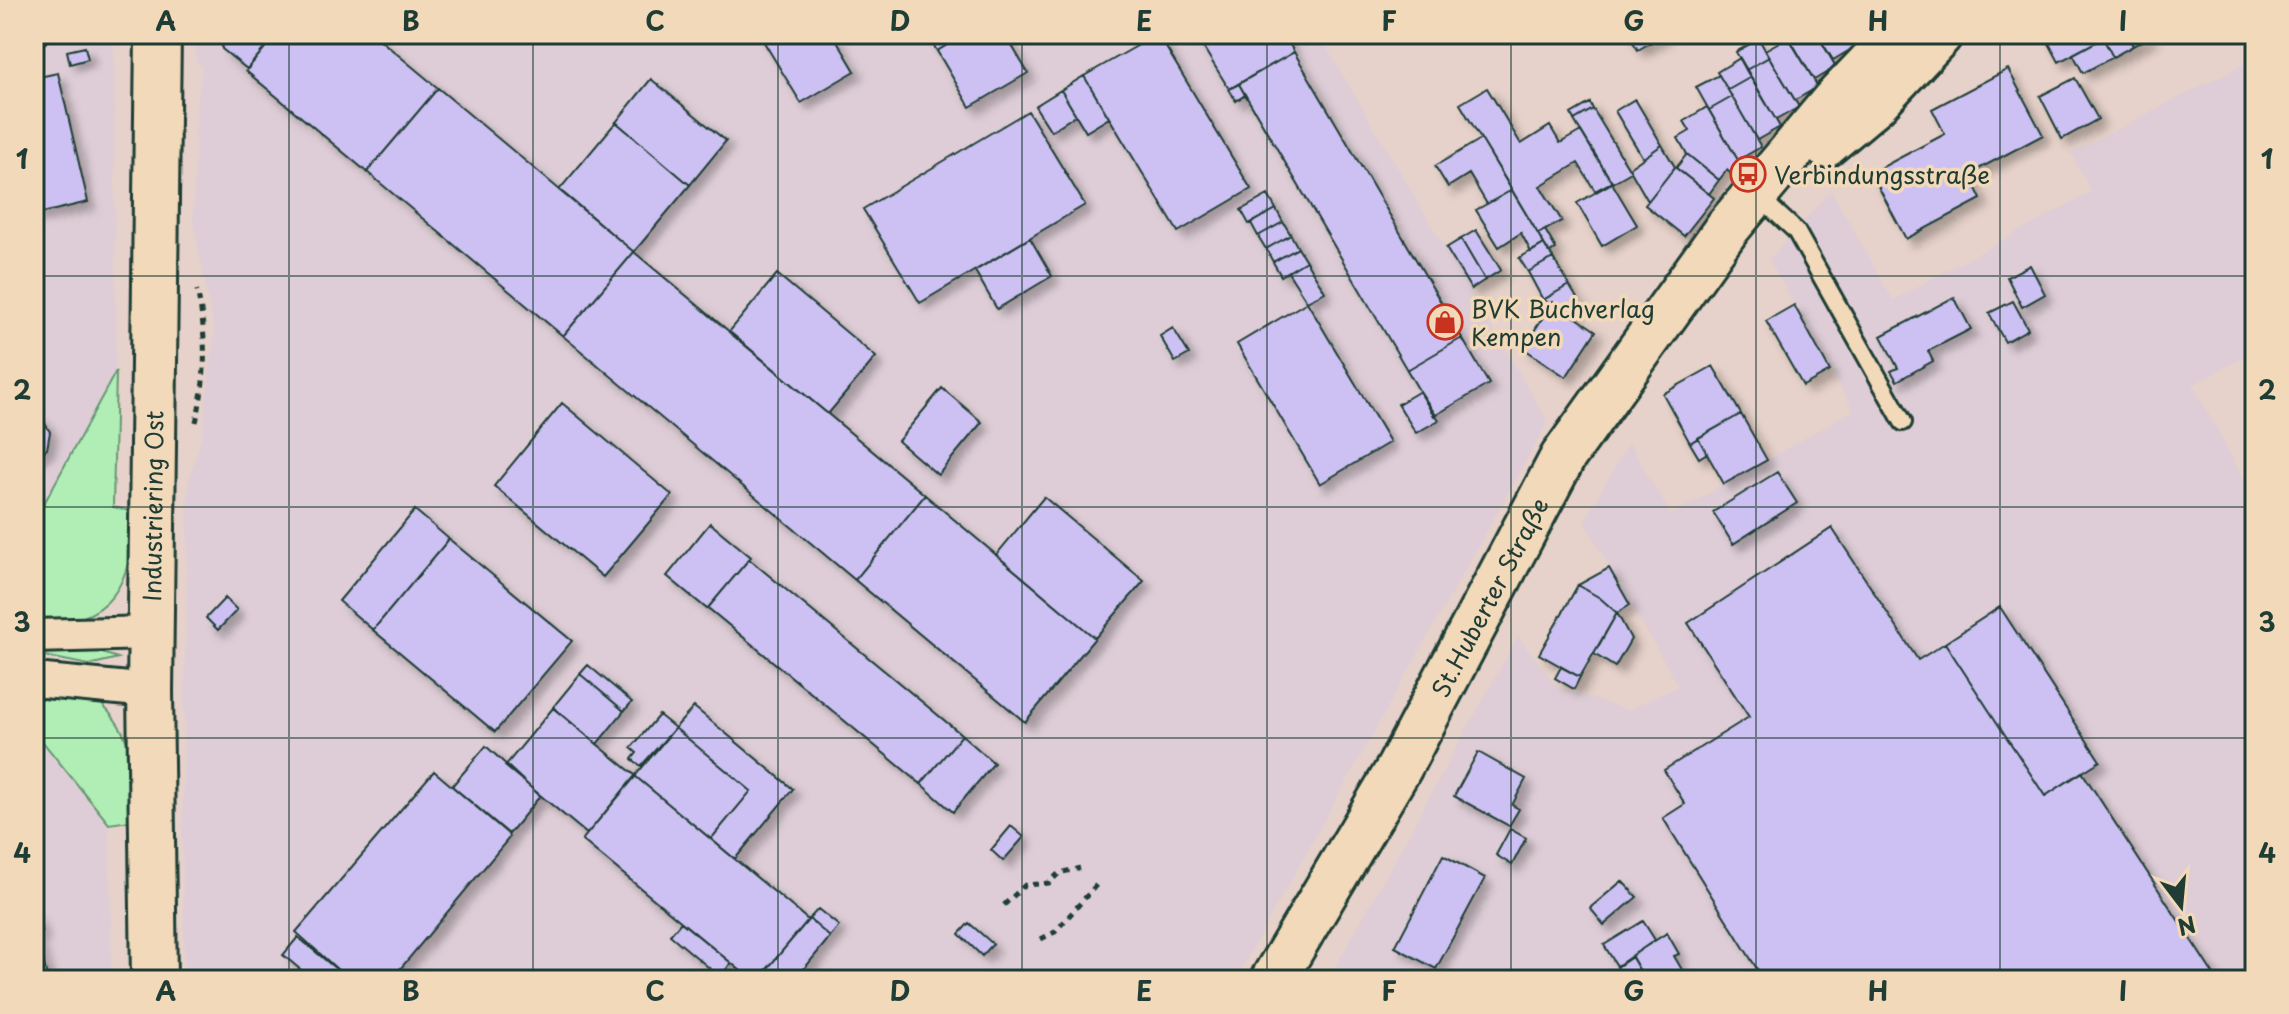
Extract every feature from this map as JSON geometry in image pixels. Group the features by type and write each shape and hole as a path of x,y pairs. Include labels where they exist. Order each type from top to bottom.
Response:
{"street":[{"name":"Industriering Ost","path":"154,980 150,691 158,34"},
{"name":"St.Huberter Straße","path":"1273,980 1399,768 1563,457 1748,206 1834,101 1898,34"},
{"name":"St.Huberter Straße","path":"1748,206 1875,103 1940,34"},
{"path":"34,636 152,633"},
{"path":"34,680 150,691"}],"lane":[{"path":"34,36 41,34"},
{"path":"1748,206 1796,231 1903,422"}],"path":[{"path":"1004,905 1025,885 1049,883 1059,873 1080,868"},
{"path":"1041,939 1055,932 1098,883"}],"shaded area":[{"path":"34,34 114,34 116,371 34,522"},
{"path":"196,34 1327,34 1321,38 1548,422 1235,980 185,980 182,844 188,483 202,434 214,332 193,220 196,107 202,67 196,62"},
{"path":"2251,60 2255,67 2255,351 2193,385 2255,500 2255,980 1328,980 1518,636 1557,687 1628,710 1678,686 1584,522 1629,442 1671,515 1853,410 1769,260 1831,190 1893,300 2091,192 2071,153"},
{"path":"34,731 109,824 112,980 34,980"}],"green space":[{"path":"116,371 113,507 135,512 129,560 123,579 100,608 83,617 34,625 34,522"},
{"path":"87,648 118,658 89,665 34,654"},
{"path":"34,697 97,700 111,714 127,741 130,755 130,821 109,824 34,731"}],"building":[{"path":"223,34 258,34 269,43 247,69 222,49"},
{"path":"276,34 373,34 438,88 367,172 246,71"},
{"path":"759,34 833,34 855,71 801,103"},
{"path":"927,34 965,34 937,51"},
{"path":"965,34 1005,34 1028,73 970,107 937,51"},
{"path":"1158,34 1251,189 1178,232 1084,76"},
{"path":"1195,34 1284,34 1294,52 1229,89"},
{"path":"1628,34 1665,34 1638,50"},
{"path":"1787,34 1817,34 1836,67 1814,80"},
{"path":"1817,34 1848,34 1855,47 1833,60"},
{"path":"2044,34 2127,34 2133,46 2113,57 2103,38 2059,62"},
{"path":"2127,34 2151,34 2152,36 2133,46"},
{"path":"1788,37 1818,87 1795,100 1765,50"},
{"path":"2103,38 2113,57 2083,73 2073,54"},
{"path":"1759,39 1769,57 1746,70 1736,52"},
{"path":"85,47 88,59 70,64 67,51"},
{"path":"1294,52 1462,338 1407,370 1239,84"},
{"path":"1769,57 1799,107 1776,120 1746,70"},
{"path":"1740,58 1751,77 1728,90 1717,72"},
{"path":"2008,69 2043,135 1969,174 1981,199 1906,239 1871,173 1945,134 1932,109"},
{"path":"58,73 88,202 34,215 34,78"},
{"path":"1719,75 1732,97 1709,110 1696,87"},
{"path":"1084,76 1109,118 1086,132 1061,90"},
{"path":"1751,77 1780,127 1757,140 1728,90"},
{"path":"2075,78 2098,119 2062,139 2040,96"},
{"path":"651,79 726,141 690,185 616,122"},
{"path":"1239,84 1245,95 1236,101 1229,89"},
{"path":"438,88 634,252 563,336 367,172"},
{"path":"1487,88 1521,144 1550,126 1560,143 1581,131 1612,182 1595,191 1578,163 1540,186 1562,221 1538,234 1460,104"},
{"path":"1061,90 1076,115 1051,131 1035,106"},
{"path":"1732,97 1761,147 1738,160 1709,110"},
{"path":"1635,99 1662,145 1643,158 1615,111"},
{"path":"1590,103 1593,109 1574,120 1571,114"},
{"path":"1707,107 1742,167 1731,174 1727,170 1719,180 1687,154 1678,138 1690,131 1684,121"},
{"path":"1593,109 1631,172 1612,183 1574,120"},
{"path":"1028,111 1085,205 920,303 863,209"},
{"path":"616,122 690,185 634,252 559,190"},
{"path":"1481,139 1512,190 1487,204 1469,174 1448,187 1435,166"},
{"path":"1662,145 1675,167 1648,201 1629,168"},
{"path":"1687,154 1719,180 1709,194 1676,168"},
{"path":"1675,167 1714,198 1684,236 1645,205"},
{"path":"1612,183 1637,225 1602,246 1577,203"},
{"path":"1512,190 1544,244 1531,252 1521,233 1499,247 1476,210"},
{"path":"1268,195 1276,209 1249,224 1241,210"},
{"path":"1276,209 1283,222 1258,236 1251,223"},
{"path":"1283,222 1291,235 1266,249 1258,236"},
{"path":"1476,230 1501,270 1485,280 1461,239"},
{"path":"1545,230 1556,249 1549,253 1538,234"},
{"path":"1291,235 1298,248 1273,262 1266,249"},
{"path":"1030,238 1052,276 997,309 975,271"},
{"path":"1461,239 1485,280 1471,289 1446,248"},
{"path":"1544,244 1553,258 1528,272 1519,258"},
{"path":"1298,248 1306,261 1281,276 1273,262"},
{"path":"634,252 925,495 855,580 563,336"},
{"path":"1553,258 1569,285 1543,300 1528,272"},
{"path":"1306,261 1325,292 1307,302 1288,272"},
{"path":"2030,265 2045,294 2022,307 2007,277"},
{"path":"777,274 876,357 828,414 729,332"},
{"path":"1569,285 1580,303 1572,315 1543,300"},
{"path":"1954,297 1971,329 1928,351 1933,361 1897,381 1891,371 1898,368 1881,336"},
{"path":"2013,301 2028,329 2005,342 1989,313"},
{"path":"1307,302 1390,442 1320,484 1237,344"},
{"path":"1553,302 1596,331 1566,377 1523,348"},
{"path":"1794,305 1830,371 1803,386 1766,321"},
{"path":"1173,328 1189,354 1175,362 1160,336"},
{"path":"1462,338 1489,384 1434,416 1407,370"},
{"path":"1713,366 1741,414 1690,443 1663,394"},
{"path":"942,388 982,422 938,475 898,441"},
{"path":"1420,391 1439,420 1416,433 1398,404"},
{"path":"562,403 672,495 603,577 494,486"},
{"path":"1741,414 1767,460 1724,484 1698,438"},
{"path":"34,416 41,417 50,432 47,449 34,458"},
{"path":"1698,438 1707,453 1699,458 1690,443"},
{"path":"1777,472 1797,503 1733,544 1713,512"},
{"path":"925,495 1095,638 1025,722 855,580"},
{"path":"1044,497 1144,581 1095,638 996,555"},
{"path":"415,510 449,539 373,630 339,601"},
{"path":"710,523 751,557 707,609 667,576"},
{"path":"1832,528 1918,660 1945,643 2045,796 2082,772 2217,980 1764,980 1663,818 1685,804 1664,770 1749,717 1688,623"},
{"path":"449,539 572,641 495,732 373,630"},
{"path":"749,559 962,735 921,784 708,608"},
{"path":"1609,568 1630,605 1617,613 1578,585"},
{"path":"1578,585 1617,613 1580,677 1539,654"},
{"path":"225,598 237,610 218,630 206,618"},
{"path":"2000,607 2100,761 2045,796 1945,643"},
{"path":"1617,613 1631,639 1615,667 1594,654"},
{"path":"588,665 632,702 624,711 580,674"},
{"path":"1561,667 1580,677 1574,689 1555,678"},
{"path":"580,674 624,711 597,744 553,707"},
{"path":"694,707 793,789 735,859 711,839 751,791 675,728"},
{"path":"553,708 636,776 587,834 505,766"},
{"path":"659,715 675,728 641,766 632,759 637,753 631,748"},
{"path":"675,728 751,791 711,839 635,776"},
{"path":"962,735 994,763 953,812 921,784"},
{"path":"486,746 540,796 509,834 452,786"},
{"path":"1478,752 1526,779 1512,805 1519,809 1509,826 1454,796"},
{"path":"434,771 509,838 391,980 349,980 296,932"},
{"path":"635,776 808,920 758,980 752,980 582,840"},
{"path":"1011,826 1024,837 1003,861 991,850"},
{"path":"1510,829 1526,838 1512,865 1496,855"},
{"path":"1443,855 1485,878 1436,969 1395,947"},
{"path":"1622,881 1637,897 1604,925 1590,908"},
{"path":"818,909 839,926 830,937 809,919"},
{"path":"34,910 42,932 37,936 48,980 34,980"},
{"path":"809,919 830,937 795,980 758,980"},
{"path":"1643,921 1655,940 1617,966 1604,945"},
{"path":"681,922 731,963 720,977 670,935"},
{"path":"969,923 993,944 982,956 959,934"},
{"path":"1667,933 1679,954 1674,956 1688,980 1645,980 1631,956"},
{"path":"298,937 349,980 313,980 283,955"},
{"path":"1632,957 1645,980 1625,980 1617,967"}],"place":[{"name":"Verbindungsstraße","path":"1748,174"},
{"name":"BVK Buchverlag Kempen","path":"1445,322"}]}
